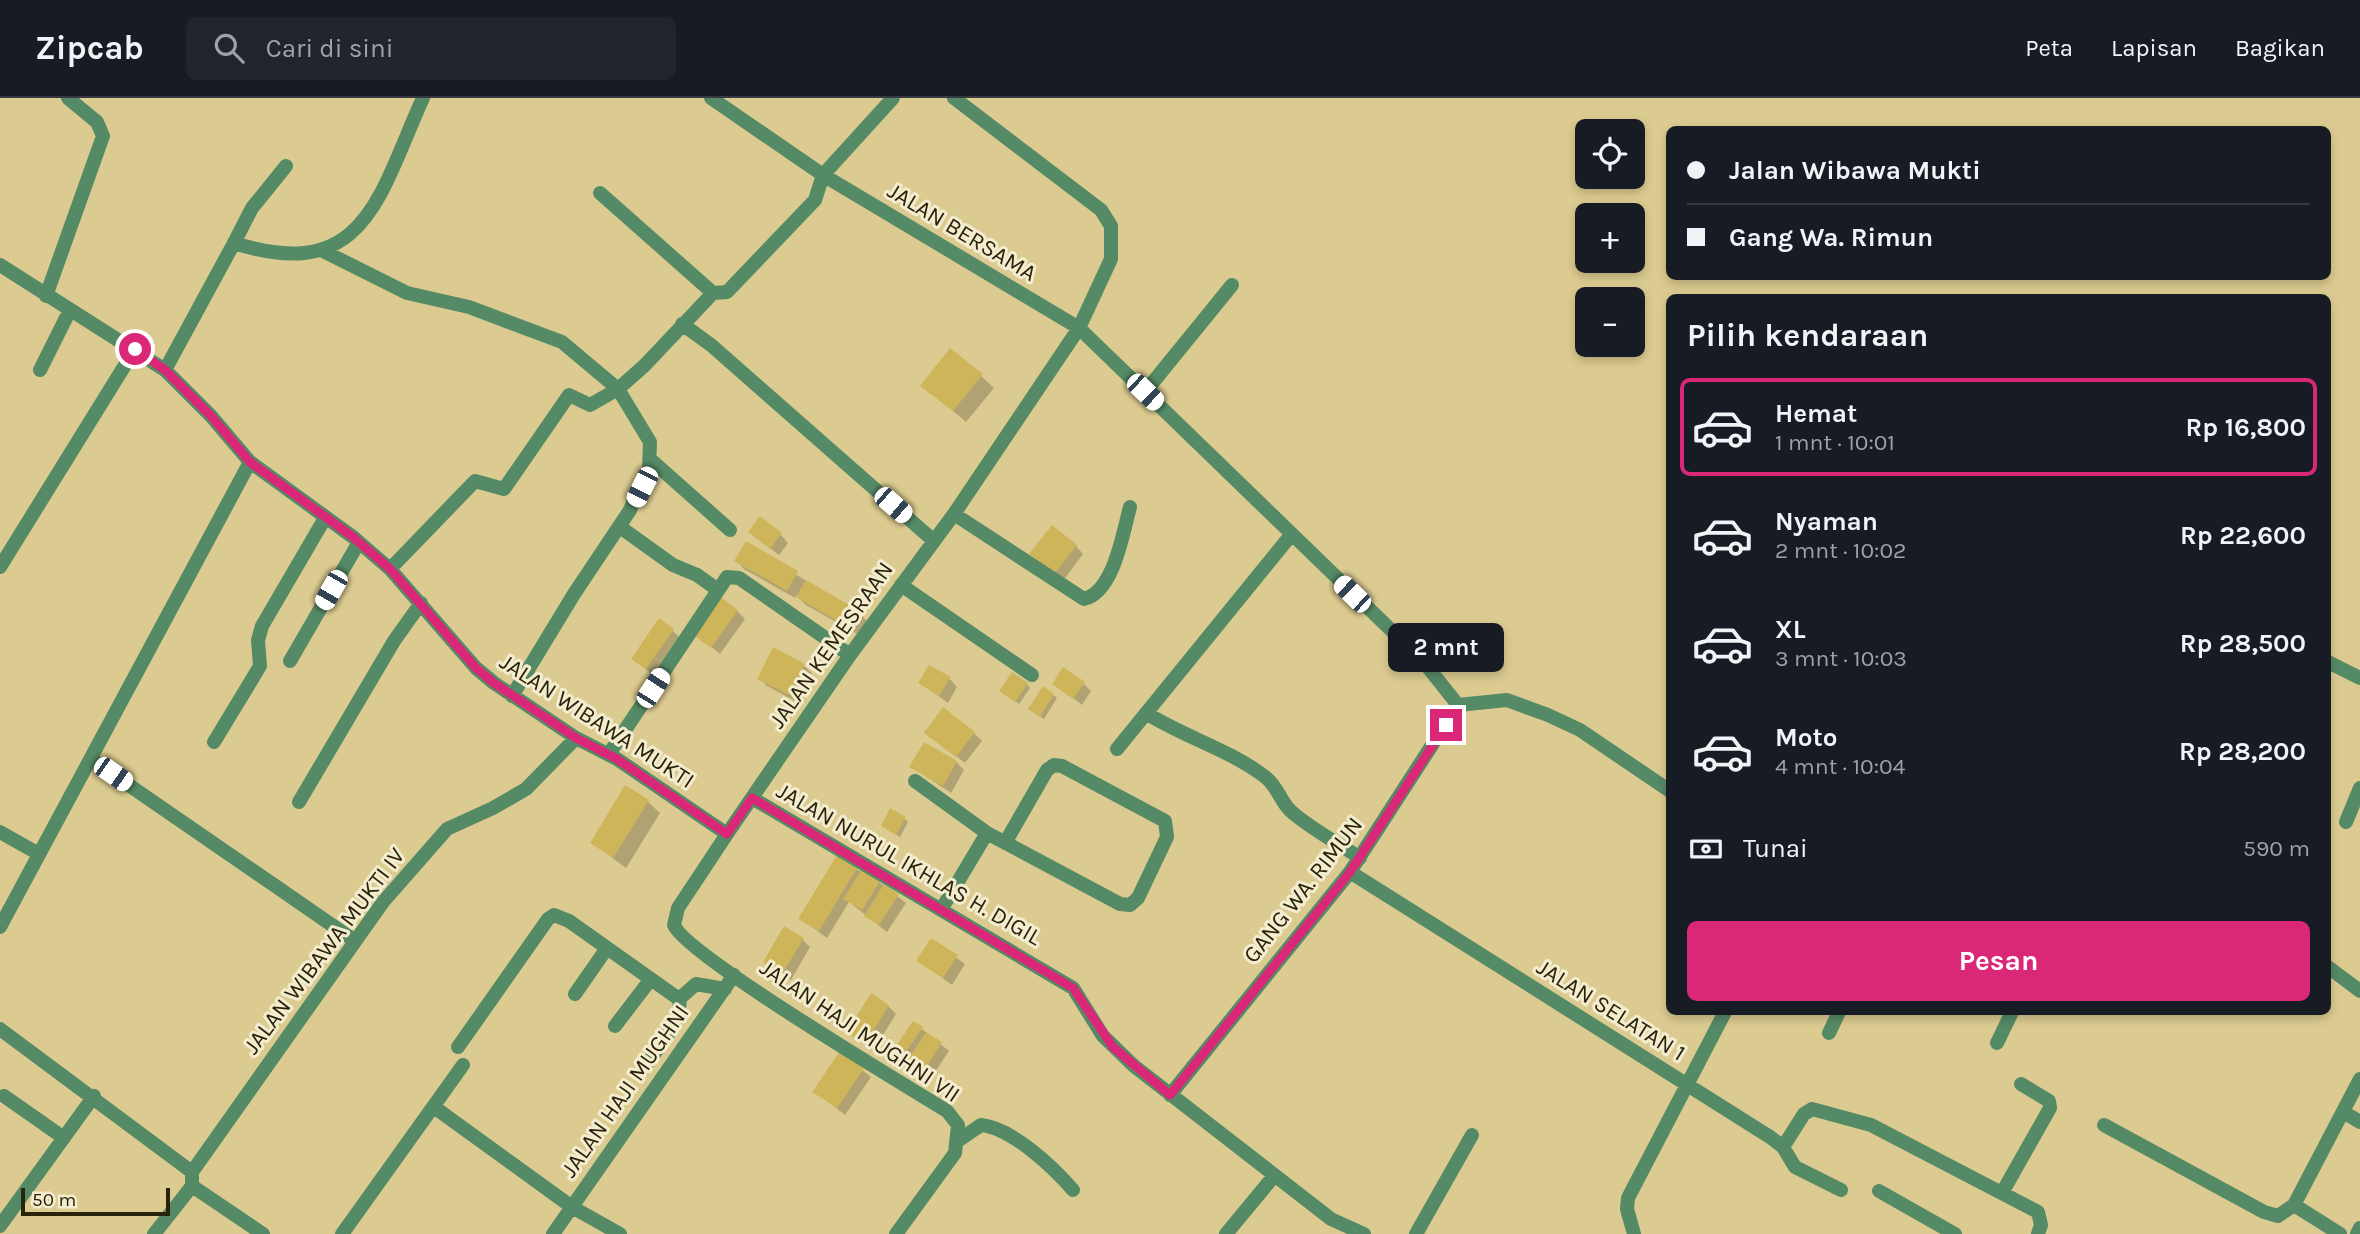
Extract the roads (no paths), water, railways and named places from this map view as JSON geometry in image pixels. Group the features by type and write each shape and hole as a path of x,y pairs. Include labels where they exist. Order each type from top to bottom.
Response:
{"street":[{"path":"46,296 103,136 97,121 68,98"},
{"name":"JALAN BERSAMA","path":"711,98 822,175 1079,328 1291,536 1423,660 1458,705"},
{"path":"390,569 475,481 503,489 569,395 590,405 618,389 713,293 727,292 815,201 822,175 893,98"},
{"name":"JALAN KEMESRAAN","path":"734,975 683,939 674,925 678,908 850,655 954,514 1079,328 1111,259 1111,226 1101,210 1052,170 954,98"},
{"path":"234,243 282,255 323,251 348,236 376,202 393,173 422,99"},
{"path":"165,370 252,208 286,166"},
{"path":"600,193 713,293"},
{"path":"323,251 407,293 469,307 562,342 618,389 650,442 651,460 642,487 620,527 574,594 512,696"},
{"name":"JALAN WIBAWA MUKTI","path":"0,265 69,312 135,349 165,370 211,416 250,462 359,542 390,569 476,668 512,696 576,738 609,754 727,834"},
{"path":"1145,392 1232,285"},
{"path":"40,370 69,312"},
{"path":"682,324 711,345 934,541"},
{"path":"0,567 135,349"},
{"path":"651,460 730,530"},
{"path":"0,927 250,462"},
{"path":"954,514 1084,599 1095,593 1118,557 1130,507"},
{"path":"214,742 260,666 258,640 262,626 325,518"},
{"path":"620,527 673,565 697,575 718,590"},
{"path":"1117,749 1291,536"},
{"path":"290,661 359,542"},
{"path":"609,754 727,577 739,578 850,655"},
{"path":"901,585 1032,675"},
{"path":"299,802 394,642 421,603"},
{"path":"2331,664 2360,678"},
{"path":"1458,705 1507,701 1548,715 1580,730 1666,789"},
{"name":"GANG WA. RIMUN","path":"1170,1095 1350,872 1458,705"},
{"path":"1146,713 1172,730 1259,772 1276,786 1293,813 1360,858"},
{"name":"JALAN WIBAWA MUKTI IV","path":"154,1234 383,902 447,829 526,789 576,738"},
{"path":"91,759 355,941"},
{"path":"915,781 987,833 1120,904 1129,905 1138,898 1167,837 1168,828 1165,821 1062,766 1054,765 1046,770 1006,843"},
{"path":"2346,822 2360,788"},
{"name":"JALAN NURUL IKHLAS H. DIGIL","path":"752,798 1073,988 1113,1047 1170,1095 1331,1219 1364,1234"},
{"path":"2,832 39,854"},
{"path":"941,910 987,833"},
{"name":"JALAN SELATAN 1","path":"1350,872 1783,1147 1795,1167 1841,1190"},
{"path":"458,1047 548,919 554,915 560,916 679,999 681,1007 676,1018 644,1068"},
{"path":"575,994 607,948"},
{"path":"2331,969 2360,991"},
{"name":"JALAN HAJI MUGHNI","path":"553,1234 734,975"},
{"name":"JALAN HAJI MUGHNI VII","path":"734,975 947,1111 958,1125 959,1140 955,1153 896,1234"},
{"path":"615,1027 651,979"},
{"path":"679,999 696,984 725,989"},
{"path":"1634,1234 1627,1209 1628,1198 1724,1015"},
{"path":"1829,1032 1838,1015"},
{"path":"1997,1042 2010,1015"},
{"path":"0,1029 94,1096 192,1179 263,1234"},
{"path":"342,1234 463,1065"},
{"path":"2104,1125 2264,1212 2278,1216 2294,1205 2345,1113 2360,1079"},
{"path":"2002,1193 2050,1108 2049,1101 2021,1084"},
{"path":"4,1096 64,1138"},
{"path":"0,1226 94,1096"},
{"path":"434,1107 572,1207 620,1234"},
{"path":"1783,1147 1804,1114 1812,1109 1871,1125 2038,1212 2041,1225 2038,1234"},
{"path":"2345,1113 2360,1122"},
{"path":"959,1140 981,1125 1004,1130 1060,1175 1073,1190"},
{"path":"1416,1234 1472,1135"},
{"path":"1226,1234 1274,1176"},
{"path":"1879,1191 1955,1234"},
{"path":"2294,1205 2340,1234"},
{"path":"2357,1234 2360,1228"}]}
